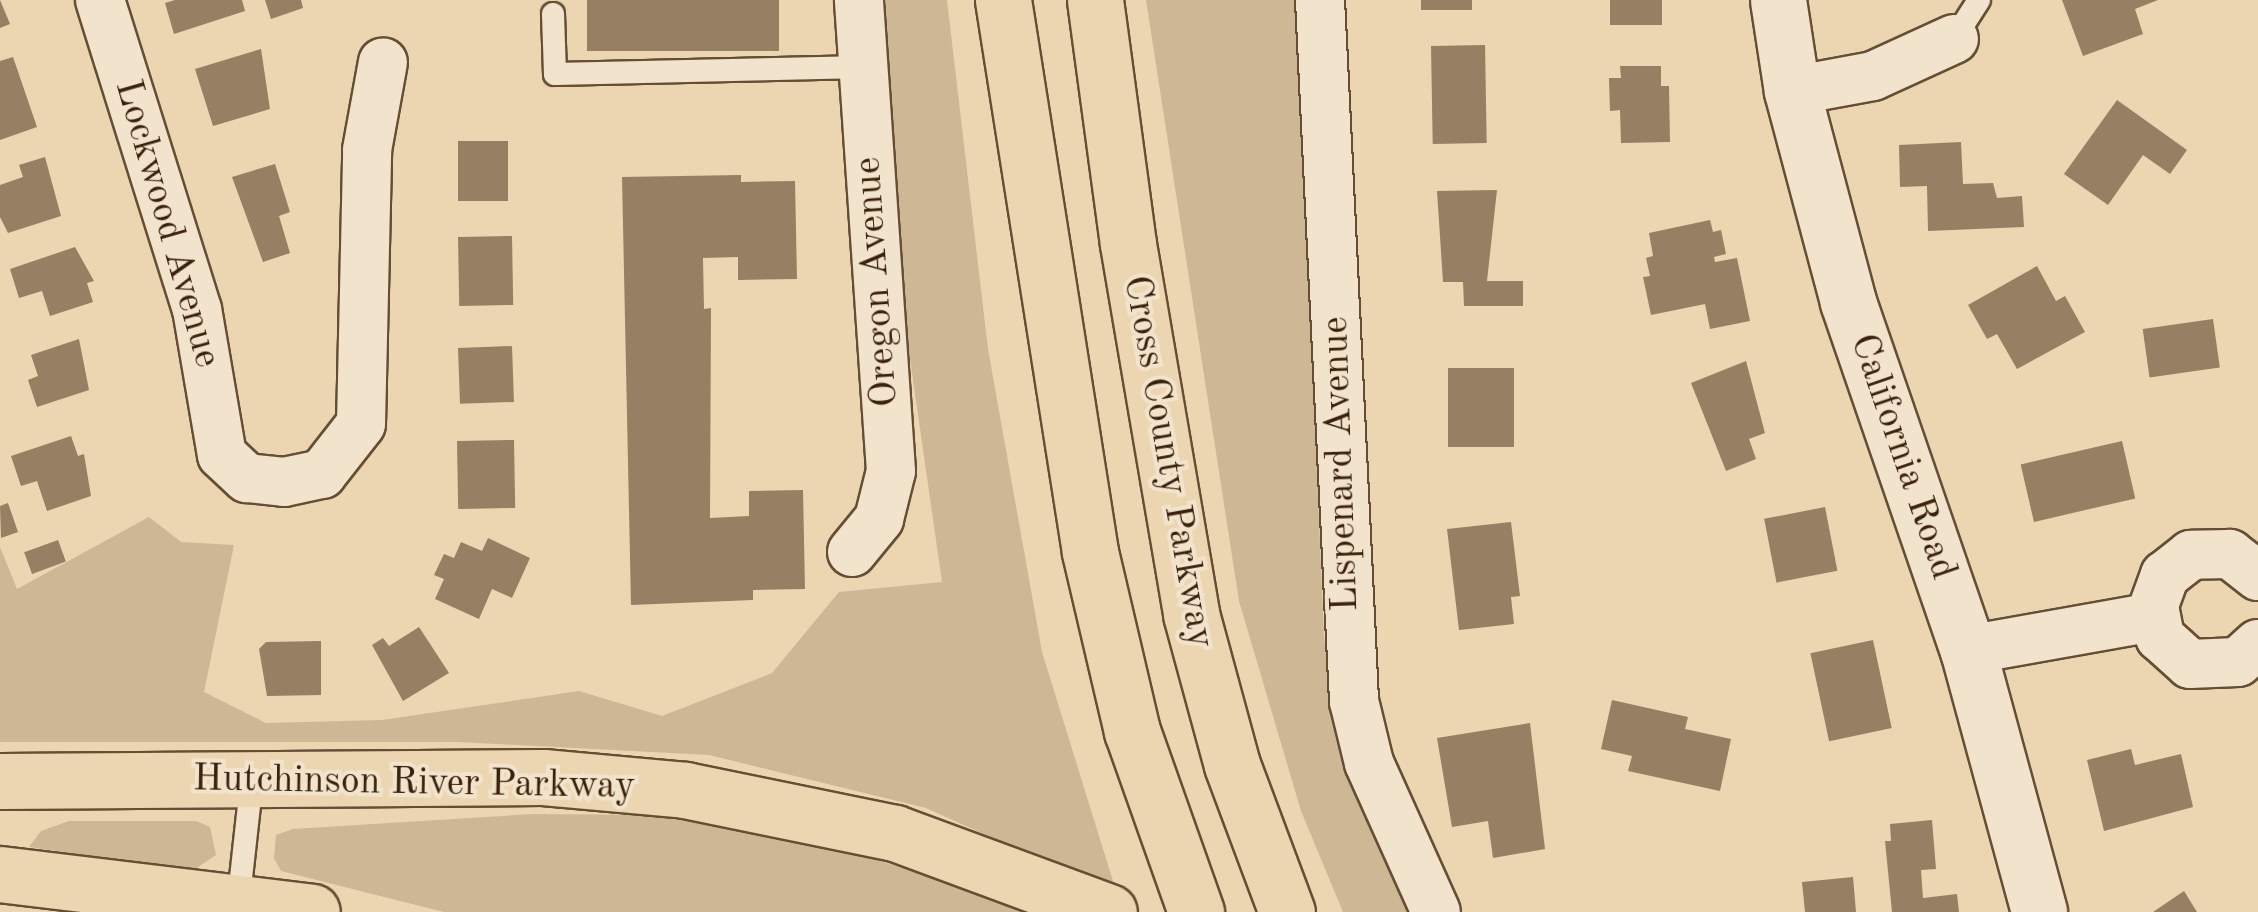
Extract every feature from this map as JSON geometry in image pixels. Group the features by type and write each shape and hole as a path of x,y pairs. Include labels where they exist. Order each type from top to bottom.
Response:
{"highway":[{"path":"1003,0 1090,552 1132,732 1193,905"},
{"name":"Cross County Parkway","path":"1095,0 1128,244 1191,614 1232,764 1287,912"},
{"name":"Hutchinson River Parkway","path":"0,781 544,777 686,790 895,833 1110,912"},
{"path":"0,874 238,907 312,912"}],"main road":[{"name":"California Road","path":"1778,0 1792,91 1848,302 1968,650 2038,912"}],"street":[{"name":"Lockwood Avenue","path":"100,0 196,309 222,454 247,478 284,482 322,474 360,424 367,150 383,62"},
{"name":"Oregon Avenue","path":"852,552 879,519 891,472 860,0"},
{"name":"Lispenard Avenue","path":"1320,0 1354,701 1369,763 1436,912"},
{"path":"1792,91 1873,76 1966,20"},
{"path":"2258,576 2230,554 2191,555 2165,575 2154,617 2160,637 2190,664 2238,662 2258,644"},
{"path":"1968,650 2154,617"}],"lane":[{"path":"553,14 555,74 864,67"},
{"path":"238,907 252,780"}],"shaded area":[{"path":"885,0 947,0 988,349 1042,652 1117,894 926,808 709,755 458,742 0,742 0,547 17,589 149,517 181,542 234,545 204,692 266,723 382,720 579,691 662,716 772,673 839,592 942,582 901,296"},
{"path":"1146,0 1297,0 1324,637 1335,724 1355,791 1415,912 1343,912 1301,811 1239,601"},
{"path":"533,814 645,815 818,841 1038,912 444,912 281,871 274,858 276,835 293,829"},
{"path":"69,821 196,821 210,827 216,855 192,871 29,847 41,831"}],"building":[{"path":"0,0 10,24 0,28"},
{"path":"242,0 245,11 174,34 165,3"},
{"path":"265,0 301,0 303,8 271,19"},
{"path":"587,0 779,0 779,51 587,51"},
{"path":"1421,0 1472,0 1472,10 1421,10"},
{"path":"1610,0 1662,0 1662,25 1610,25"},
{"path":"2062,0 2158,0 2135,9 2143,34 2083,56"},
{"path":"1485,45 1487,143 1433,144 1431,46"},
{"path":"261,49 270,109 213,126 195,69"},
{"path":"13,57 37,127 0,140 0,61"},
{"path":"1620,66 1661,66 1661,86 1669,86 1670,142 1621,143 1620,110 1610,111 1609,78 1621,78"},
{"path":"2117,100 2187,150 2170,174 2143,155 2108,205 2064,174"},
{"path":"458,141 508,141 508,201 458,201"},
{"path":"1961,142 1963,184 1993,183 1997,198 2022,196 2024,227 1928,231 1927,186 1900,187 1899,145"},
{"path":"45,157 61,216 8,233 0,217 0,185 23,177 19,165"},
{"path":"275,164 290,212 279,216 290,253 263,262 232,177"},
{"path":"741,175 741,182 795,181 797,279 738,280 738,257 703,258 704,309 711,308 710,518 749,516 749,491 803,490 805,589 753,590 753,600 631,605 622,177"},
{"path":"1497,190 1487,281 1523,281 1523,306 1464,306 1463,282 1443,282 1437,191"},
{"path":"1710,220 1713,232 1721,230 1726,254 1714,257 1715,262 1737,258 1750,321 1710,329 1705,304 1651,315 1643,277 1650,276 1646,258 1653,256 1649,233"},
{"path":"512,236 513,305 459,306 458,237"},
{"path":"75,247 94,281 87,283 93,302 50,316 42,291 19,298 10,269"},
{"path":"2037,266 2056,301 2065,296 2085,332 2017,369 1997,334 1987,339 1968,305"},
{"path":"2213,319 2220,368 2150,377 2143,329"},
{"path":"79,339 89,390 37,407 28,380 38,376 31,355"},
{"path":"512,346 514,402 460,404 458,348"},
{"path":"1746,361 1765,433 1749,439 1756,459 1726,471 1691,383"},
{"path":"1448,368 1514,368 1514,447 1448,447"},
{"path":"71,436 78,456 84,454 91,496 47,511 37,481 21,486 11,456"},
{"path":"514,440 515,508 458,509 457,441"},
{"path":"2122,441 2135,498 2034,522 2021,464"},
{"path":"8,503 18,532 1,538 0,506"},
{"path":"1825,507 1837,571 1777,583 1764,519"},
{"path":"1511,522 1520,596 1511,597 1514,624 1459,630 1447,529"},
{"path":"488,538 530,558 512,598 492,589 479,619 435,599 444,579 434,575 444,554 454,558 461,542 482,551"},
{"path":"58,540 66,562 32,574 24,552"},
{"path":"419,627 449,673 403,701 372,645 383,638 389,646"},
{"path":"1873,640 1892,728 1829,741 1810,653"},
{"path":"321,641 321,695 267,696 259,649 266,642"},
{"path":"1612,700 1688,717 1685,729 1731,739 1720,791 1628,771 1632,756 1601,749"},
{"path":"1530,723 1545,849 1493,858 1488,821 1452,827 1437,738"},
{"path":"2131,749 2135,765 2181,754 2193,807 2104,831 2087,760"},
{"path":"1932,820 1936,869 1921,870 1923,898 1957,894 1959,912 1892,912 1885,841 1891,841 1890,824"},
{"path":"1853,877 1856,912 1805,912 1802,882"},
{"path":"2184,891 2197,912 2153,912"}]}
